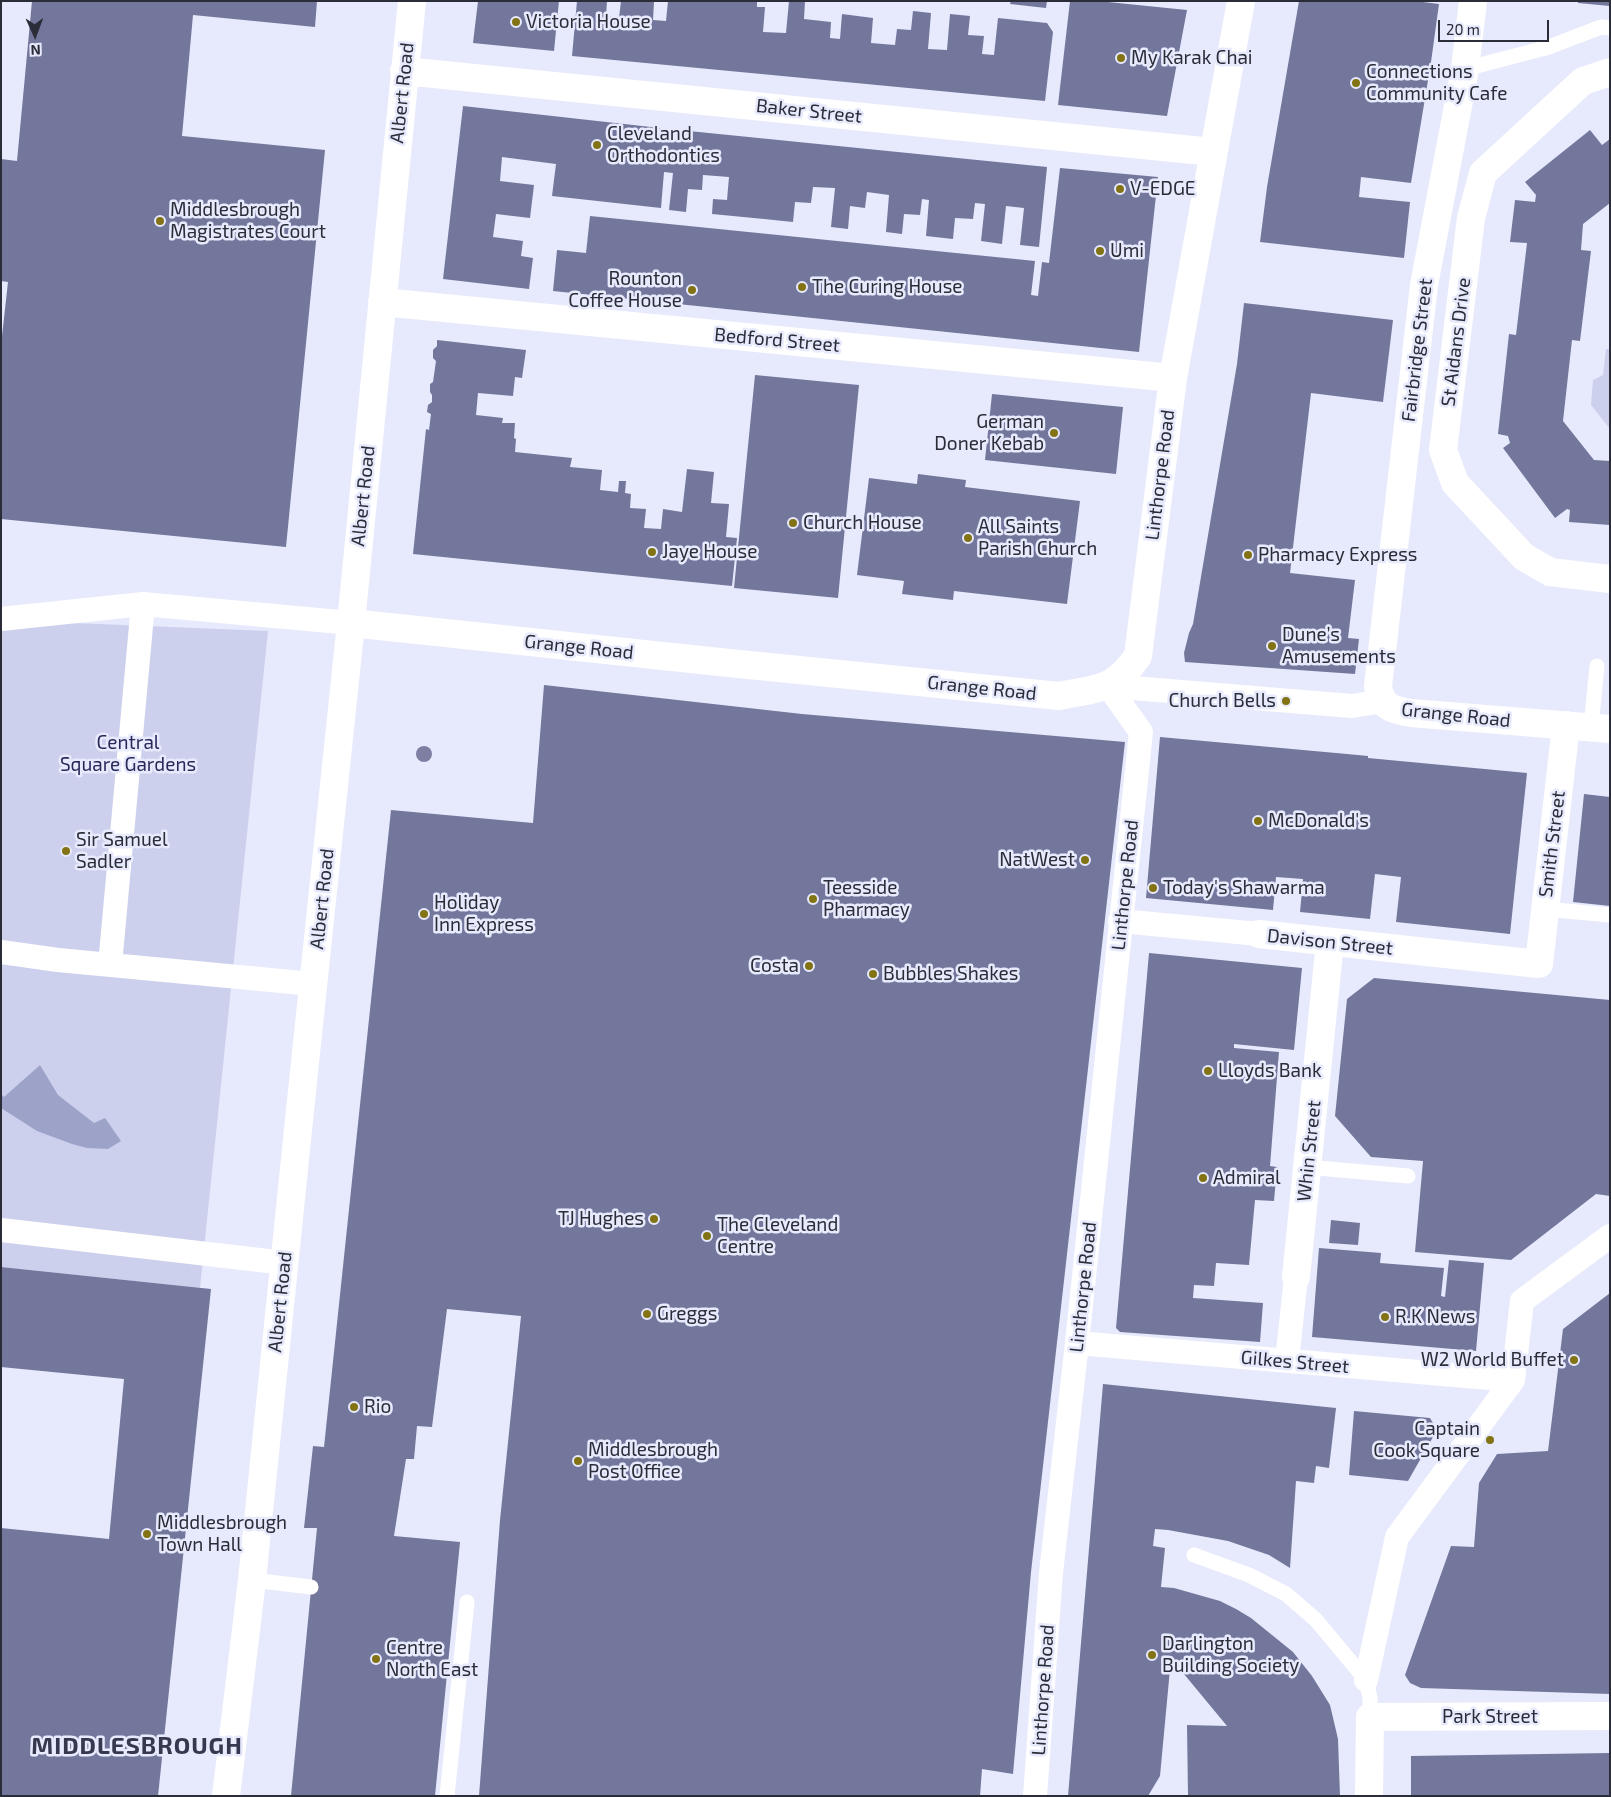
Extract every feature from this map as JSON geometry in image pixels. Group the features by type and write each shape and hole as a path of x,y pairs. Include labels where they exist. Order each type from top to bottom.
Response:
{"street":[{"name":"Albert Road","path":"226,1796 252,1580 285,1262 351,623 412,1"},
{"name":"Linthorpe Road","path":"1036,1796 1051,1573 1141,732 1108,686 1127,672 1138,656 1173,378 1241,1"},
{"name":"Fairbridge Street","path":"1382,701 1378,686 1424,285 1465,69 1473,1"},
{"name":"Baker Street","path":"404,71 1213,152"},
{"name":"St Aidans Drive","path":"1610,72 1583,81 1483,173 1471,218 1443,450 1455,483 1524,557 1550,572 1610,579"},
{"name":"Bedford Street","path":"382,302 1173,378"},
{"path":"110,965 143,604"},
{"path":"1,619 143,604 351,623"},
{"name":"Grange Road","path":"351,623 1059,696 1108,686 1352,706 1382,701 1394,709 1411,713 1589,727"},
{"name":"Smith Street","path":"1539,964 1544,909 1589,727"},
{"name":"Davison Street","path":"1120,921 1539,964"},
{"name":"Whin Street","path":"1287,1361 1330,942"},
{"path":"1,952 110,965 313,984"},
{"path":"1,1230 285,1262"},
{"path":"1366,1680 1397,1537 1513,1380 1522,1301 1610,1236"},
{"name":"Gilkes Street","path":"1077,1343 1513,1380"},
{"name":"Park Street","path":"1370,1718 1610,1716"},
{"path":"1370,1718 1370,1796"}],"lane":[{"path":"1465,69 1549,47 1601,28 1610,28"},
{"path":"1589,727 1597,666"},
{"path":"1544,909 1610,915"},
{"path":"1307,1168 1408,1176"},
{"path":"1194,1555 1249,1574 1286,1594 1316,1620 1366,1680 1370,1698 1370,1718"},
{"path":"252,1580 311,1588"},
{"path":"447,1796 467,1602"}],"green space":[{"path":"1606,349 1610,349 1610,429 1591,405 1593,380 1603,375"},
{"name":"Central Square Gardens","path":"1,620 268,631 200,1288 1,1267"}],"shaded area":[{"path":"40,1065 58,1095 94,1123 105,1118 121,1141 108,1149 87,1148 72,1144 37,1131 1,1108 1,1094 4,1097"}],"building":[{"name":"Middlesbrough Magistrates Court","path":"32,1 317,1 315,27 193,15 182,136 325,150 286,547 1,519 1,345 8,282 1,281 1,159 17,161"},
{"name":"Victoria House","path":"478,1 559,1 554,51 473,43"},
{"path":"577,1 607,1 606,16 619,18 621,1 654,2 653,20 666,21 668,1 757,1 757,7 765,7 763,32 786,33 789,1 805,1 804,19 831,22 830,38 840,39 842,14 873,18 871,43 895,45 897,29 911,30 913,11 931,13 928,49 947,50 950,14 970,16 968,35 984,36 982,54 994,55 998,18 1047,23 1053,32 1045,101 572,56"},
{"path":"1011,1 1047,1 1046,8 1010,4"},
{"name":"My Karak Chai","path":"1070,1 1098,1 1187,10 1167,116 1058,105"},
{"path":"1299,1 1415,1 1439,4 1411,183 1361,177 1359,197 1410,202 1404,258 1260,242 1267,187"},
{"path":"1578,1 1610,1 1610,6 1578,3"},
{"path":"463,106 1047,167 1039,247 1020,245 1024,208 1006,206 1002,244 981,241 985,204 975,203 973,219 955,218 953,239 926,236 929,200 922,199 920,215 904,214 902,234 886,232 889,195 867,192 865,208 850,206 848,229 831,227 835,188 813,187 811,203 795,202 793,222 712,214 713,199 727,200 729,177 703,175 702,190 688,189 686,212 669,210 673,173 664,172 661,208 552,196 556,164 502,157 500,181 534,185 530,218 496,214 493,237 523,241 521,256 533,258 529,289 443,279"},
{"path":"1590,130 1602,145 1610,139 1610,203 1583,224 1581,250 1591,251 1580,341 1572,340 1563,421 1594,460 1610,461 1610,525 1569,522 1570,510 1567,509 1555,518 1503,448 1510,443 1508,436 1498,434 1509,334 1516,335 1527,243 1510,242 1515,200 1535,202 1536,195 1525,182"},
{"path":"1060,168 1158,177 1139,352 553,291 557,250 586,253 590,216 1035,261 1031,295 1038,296 1042,262 1049,263"},
{"path":"1244,303 1393,320 1383,402 1311,393 1290,573 1355,580 1348,638 1359,639 1355,674 1185,662 1184,653 1193,624 1237,364"},
{"path":"437,340 526,350 522,378 515,377 513,396 478,393 476,415 503,418 502,423 515,423 515,452 572,458 570,467 602,470 600,490 618,492 619,481 626,481 625,493 631,494 630,508 646,509 644,528 661,529 663,509 682,512 687,469 714,472 711,503 729,504 726,537 737,538 732,586 413,554 426,429 429,430 431,414 427,412 428,405 432,402 430,384 433,382 436,361 433,358 433,350 437,346"},
{"name":"Church House","path":"755,375 859,385 838,598 734,588"},
{"name":"German Doner Kebab","path":"992,394 1123,407 1116,474 985,460"},
{"name":"All Saints Parish Church","path":"918,474 966,480 965,487 1080,501 1067,604 954,591 953,600 902,594 904,581 857,575 869,478 917,484"},
{"name":"The Cleveland Centre","path":"544,685 802,714 1125,742 1031,1572 1013,1774 982,1769 980,1796 479,1796 500,1520 521,1316 447,1309 432,1427 417,1426 414,1459 406,1459 394,1536 460,1542 435,1796 291,1796 317,1528 304,1528 313,1446 324,1447 391,810 533,823"},
{"path":"1160,737 1527,773 1510,934 1396,922 1401,877 1375,874 1370,919 1300,912 1303,879 1276,877 1273,910 1146,898"},
{"path":"1584,794 1610,797 1610,906 1573,902"},
{"path":"1149,953 1302,968 1294,1050 1234,1044 1234,1048 1279,1052 1270,1166 1277,1167 1274,1201 1255,1200 1249,1265 1216,1263 1214,1286 1194,1285 1193,1298 1263,1303 1260,1342 1120,1332 1116,1328"},
{"path":"1374,978 1610,1000 1610,1196 1596,1194 1511,1260 1415,1252 1423,1161 1371,1157 1335,1116 1347,999"},
{"path":"1331,1220 1360,1223 1358,1245 1329,1243"},
{"path":"1319,1248 1381,1253 1380,1263 1444,1268 1441,1296 1445,1297 1449,1260 1484,1263 1476,1351 1312,1337"},
{"name":"Middlesbrough Town Hall","path":"1,1267 211,1289 158,1796 1,1796 1,1528 109,1539 124,1379 1,1367"},
{"path":"1610,1293 1610,1694 1421,1688 1410,1683 1405,1675 1451,1546 1474,1547 1479,1483 1497,1454 1548,1451 1563,1329"},
{"path":"1103,1384 1336,1408 1329,1468 1316,1466 1314,1483 1296,1481 1290,1568 1269,1555 1228,1541 1168,1530 1155,1529 1153,1546 1165,1548 1161,1587 1174,1588 1220,1601 1236,1609 1251,1618 1293,1652 1312,1676 1330,1705 1338,1739 1340,1796 1188,1796 1187,1725 1227,1726 1179,1668 1170,1669 1160,1776 1148,1796 1068,1796"},
{"path":"1354,1411 1430,1418 1437,1430 1408,1481 1349,1475"},
{"path":"1610,1753 1610,1796 1411,1796 1411,1756"}],"place":[{"name":"Victoria House","path":"516,22"},
{"name":"My Karak Chai","path":"1121,58"},
{"name":"Connections Community Cafe","path":"1356,83"},
{"name":"Cleveland Orthodontics","path":"597,145"},
{"name":"V-EDGE","path":"1120,189"},
{"name":"Middlesbrough Magistrates Court","path":"160,221"},
{"name":"Umi","path":"1100,251"},
{"name":"The Curing House","path":"802,287"},
{"name":"Rounton Coffee House","path":"692,290"},
{"name":"German Doner Kebab","path":"1054,433"},
{"name":"Church House","path":"793,523"},
{"name":"All Saints Parish Church","path":"968,538"},
{"name":"Jaye House","path":"652,552"},
{"name":"Pharmacy Express","path":"1248,555"},
{"name":"Dune’s Amusements","path":"1272,646"},
{"name":"Church Bells","path":"1286,701"},
{"name":"McDonald's","path":"1258,821"},
{"name":"Sir Samuel Sadler","path":"66,851"},
{"name":"NatWest","path":"1085,860"},
{"name":"Today's Shawarma","path":"1153,888"},
{"name":"Teesside Pharmacy","path":"813,899"},
{"name":"Holiday Inn Express","path":"424,914"},
{"name":"Costa","path":"809,966"},
{"name":"Bubbles Shakes","path":"873,974"},
{"name":"Lloyds Bank","path":"1208,1071"},
{"name":"Admiral","path":"1203,1178"},
{"name":"TJ Hughes","path":"654,1219"},
{"name":"The Cleveland Centre","path":"707,1236"},
{"name":"Greggs","path":"647,1314"},
{"name":"R.K News","path":"1385,1317"},
{"name":"W2 World Buffet","path":"1574,1360"},
{"name":"Rio","path":"354,1407"},
{"name":"Captain Cook Square","path":"1490,1440"},
{"name":"Middlesbrough Post Office","path":"578,1461"},
{"name":"Middlesbrough Town Hall","path":"147,1534"},
{"name":"Darlington Building Society","path":"1152,1655"},
{"name":"Centre North East","path":"376,1659"}],"district":[{"name":"MIDDLESBROUGH","path":"137,1746"}]}
